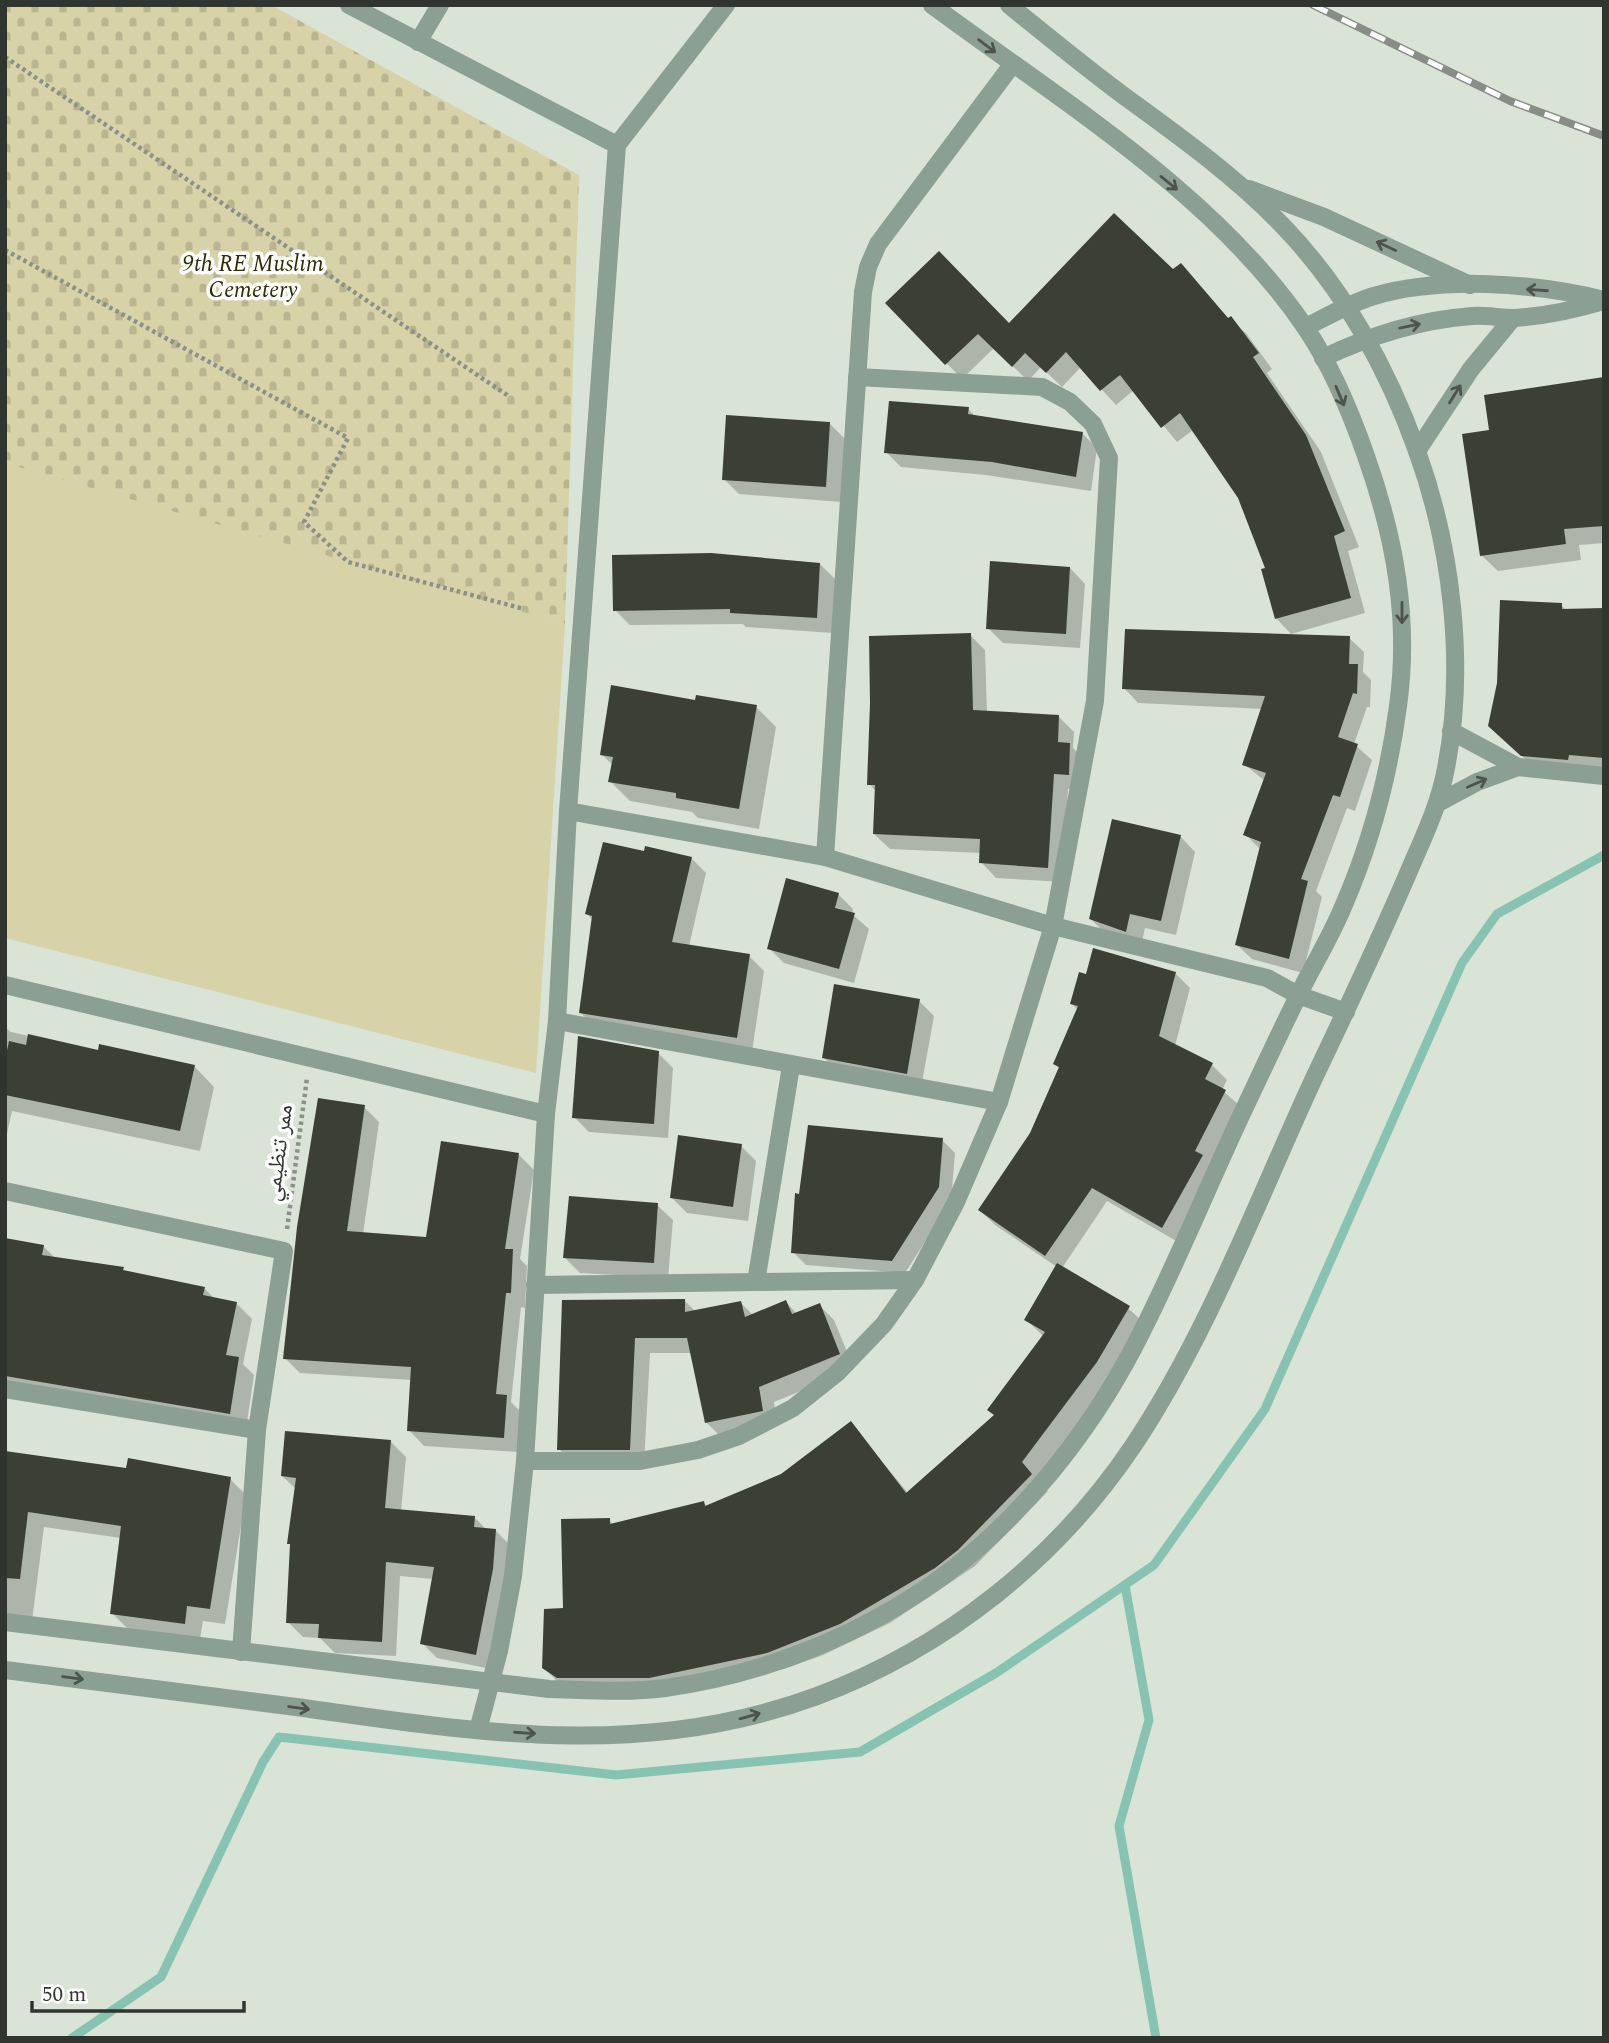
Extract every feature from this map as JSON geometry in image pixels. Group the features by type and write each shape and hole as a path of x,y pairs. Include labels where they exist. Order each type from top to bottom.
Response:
{"street":[{"path":"349,5 617,145"},
{"path":"418,42 440,5"},
{"path":"478,1730 499,1651 513,1576 526,1461 546,1114 557,1021 568,811 617,145 726,5"},
{"path":"5,1622 549,1689 621,1691 666,1688 763,1665 849,1633 883,1614 942,1576 990,1536 1042,1482 1091,1416 1133,1349 1298,995 1344,906 1384,784 1399,700 1402,602 1384,511 1365,451 1306,327 1229,236 1189,200 932,5"},
{"path":"5,1670 478,1730 610,1738 664,1734 744,1719 816,1696 942,1635 1019,1576 1063,1534 1135,1443 1162,1398 1250,1221 1438,803 1451,731 1454,648 1448,580 1437,521 1418,451 1365,338 1346,306 1298,243 1242,187 1009,5"},
{"path":"825,857 863,292 868,267 878,244 1012,65"},
{"path":"1242,187 1324,217 1471,285"},
{"path":"1306,327 1346,306 1396,291 1437,285 1571,292 1604,300"},
{"path":"1323,358 1365,338 1440,320 1475,316 1513,318 1570,311 1604,300"},
{"path":"1418,451 1471,369 1513,318"},
{"path":"526,1461 640,1461 698,1450 739,1436 793,1408 836,1373 884,1324 915,1280 956,1202 999,1102 1053,926 1095,701 1109,458 1093,424 1070,402 1042,387 857,377"},
{"path":"1451,731 1518,767 1604,776"},
{"path":"1438,803 1476,782 1518,767"},
{"path":"568,811 825,857 1053,926 1267,978 1298,995 1346,1012"},
{"path":"5,985 309,1060 546,1114"},
{"path":"557,1021 999,1102"},
{"path":"756,1282 791,1066"},
{"path":"5,1191 284,1251 257,1430 241,1652"},
{"path":"535,1285 915,1280"},
{"path":"5,1389 257,1430"}],"path":[{"path":"5,57 510,397"},
{"path":"5,250 348,438 304,522 348,562 524,609"},
{"name":"ممر تنظيمي","path":"284,1251 309,1060"}],"green space":[{"name":"9th RE Muslim Cemetery","path":"5,5 271,5 579,175 565,624 5,463"},
{"path":"5,460 565,624 536,1073 5,938"}],"building":[{"path":"1114,213 1173,269 1181,263 1228,318 1231,316 1259,353 1253,357 1306,435 1345,531 1334,536 1351,598 1275,619 1261,569 1265,568 1238,498 1180,413 1161,428 1120,375 1100,391 1066,352 1046,373 1025,353 1012,367 978,334 945,365 885,303 939,251 1009,323"},
{"path":"1604,377 1604,526 1564,529 1566,544 1480,556 1462,434 1489,430 1484,395"},
{"path":"889,401 969,407 968,414 1083,432 1076,477 992,462 884,453"},
{"path":"726,415 830,422 826,487 722,480"},
{"path":"711,553 820,563 817,618 730,613 730,609 613,611 612,555"},
{"path":"990,561 1070,567 1066,634 986,629"},
{"path":"1500,600 1562,603 1562,609 1604,608 1604,758 1569,755 1568,760 1521,756 1488,726 1497,683"},
{"path":"1125,629 1350,636 1349,664 1358,664 1357,694 1353,693 1338,737 1358,744 1340,797 1333,795 1301,879 1308,881 1289,959 1235,945 1261,842 1243,835 1266,773 1242,765 1265,696 1122,689"},
{"path":"971,633 973,710 1059,715 1058,742 1070,743 1069,775 1054,774 1048,868 979,863 980,839 873,834 875,785 867,785 869,636"},
{"path":"611,685 695,700 696,695 757,705 739,809 676,798 676,793 608,782 613,757 600,755"},
{"path":"1112,819 1181,835 1161,921 1130,914 1126,932 1089,919"},
{"path":"603,842 644,851 645,846 692,857 672,942 750,954 737,1038 579,1013 592,916 585,914"},
{"path":"786,878 839,893 835,908 855,913 839,969 767,949"},
{"path":"1093,948 1176,972 1159,1036 1213,1063 1205,1079 1226,1090 1195,1151 1203,1155 1162,1228 1092,1188 1045,1256 978,1210 1030,1133 1059,1067 1053,1064 1078,1006 1070,1004 1079,972 1086,974"},
{"path":"834,984 920,999 907,1074 822,1058"},
{"path":"28,1034 98,1050 99,1044 195,1065 180,1131 5,1095 5,1060 9,1041 26,1045"},
{"path":"578,1036 659,1051 654,1124 572,1118"},
{"path":"318,1098 365,1105 347,1231 426,1237 441,1141 519,1153 505,1249 513,1249 511,1293 506,1293 496,1394 507,1395 504,1438 407,1431 411,1367 283,1359 297,1227"},
{"path":"808,1125 943,1138 939,1187 892,1261 791,1253 795,1193 799,1194"},
{"path":"678,1135 742,1144 733,1207 670,1198"},
{"path":"569,1196 658,1203 654,1263 563,1258"},
{"path":"5,1238 44,1245 42,1255 124,1267 123,1270 205,1287 203,1295 237,1302 226,1355 239,1357 230,1414 5,1376"},
{"path":"1057,1263 1130,1306 1097,1362 1022,1462 1032,1474 958,1550 935,1568 840,1624 767,1653 649,1678 557,1678 542,1668 544,1609 563,1608 561,1519 610,1518 610,1524 704,1501 705,1506 781,1474 851,1421 906,1493 994,1415 987,1410 1045,1332 1024,1320"},
{"path":"685,1299 685,1312 741,1301 745,1317 786,1300 792,1314 820,1303 840,1354 759,1387 763,1411 705,1423 687,1338 635,1338 630,1450 557,1450 562,1300"},
{"path":"285,1431 391,1440 385,1508 475,1516 474,1527 496,1529 493,1569 476,1655 420,1644 434,1567 386,1562 382,1642 318,1638 319,1624 286,1623 290,1544 287,1544 296,1478 281,1476"},
{"path":"5,1451 126,1468 128,1458 231,1477 210,1609 187,1606 185,1624 110,1614 121,1526 28,1512 20,1579 5,1578"}],"waterway":[{"path":"72,2038 161,1977 263,1762 279,1737 616,1775 860,1752 996,1673 1154,1565 1265,1409 1462,963 1497,914 1604,855"},
{"path":"1125,1585 1149,1720 1119,1826 1156,2038"}],"railway":[{"path":"1313,5 1510,101 1604,136"}]}
